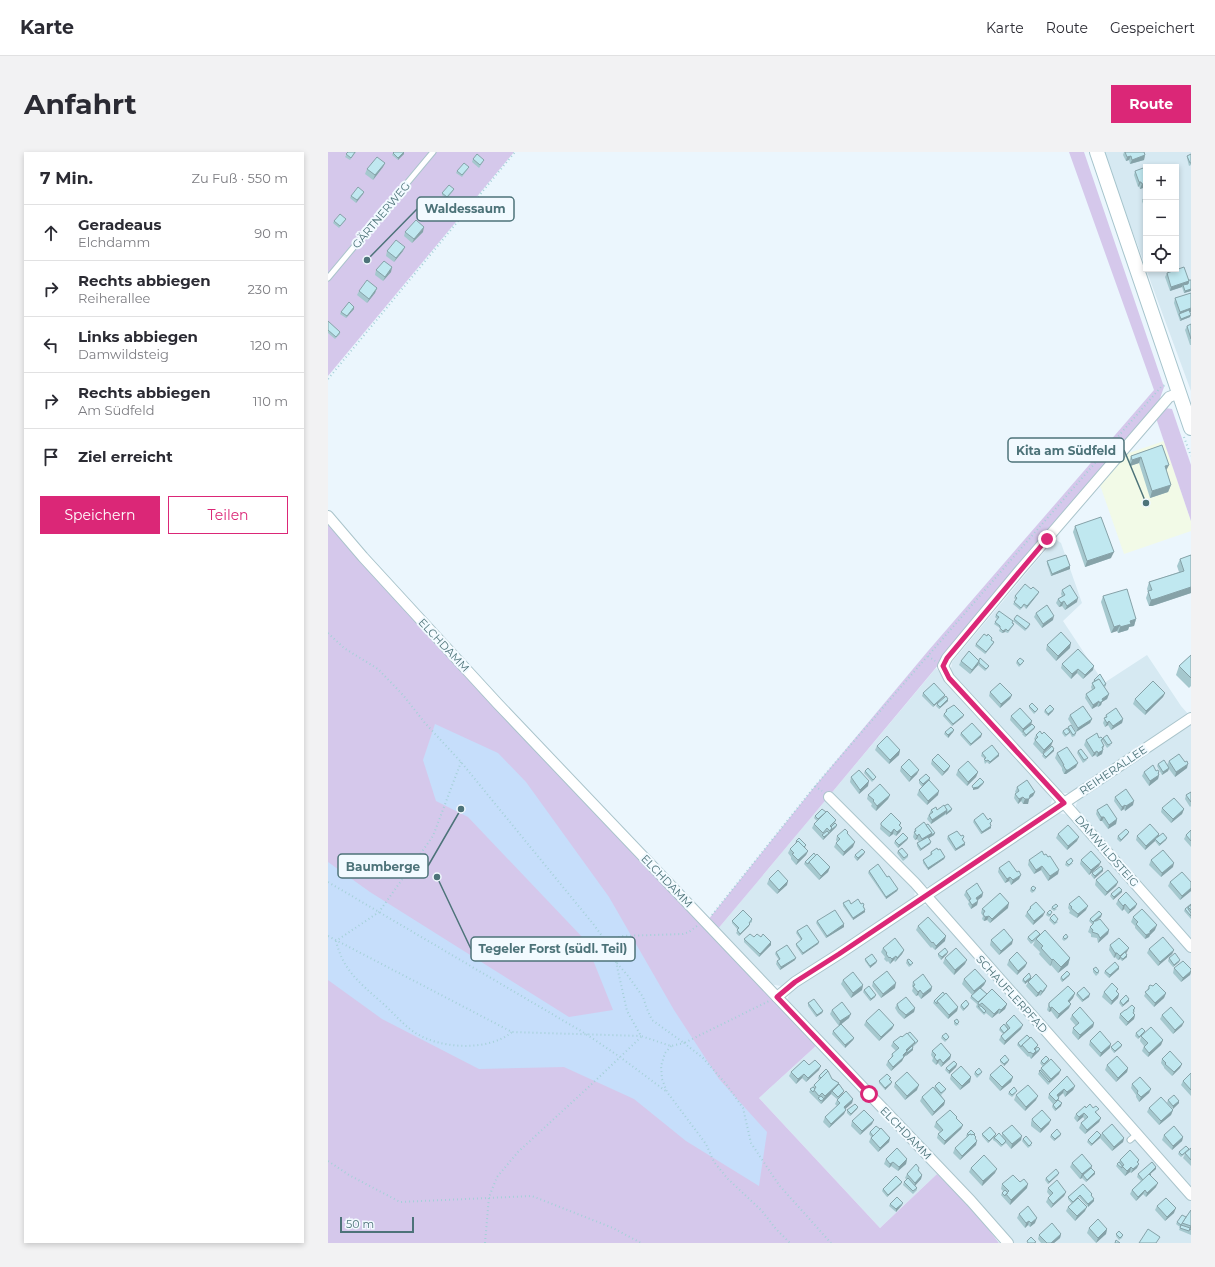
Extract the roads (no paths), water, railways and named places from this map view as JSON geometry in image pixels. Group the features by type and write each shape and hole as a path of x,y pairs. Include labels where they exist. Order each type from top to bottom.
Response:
{"main road":[{"path":"1097,152 1177,387 1190,420"}],"street":[{"name":"DAMWILDSTEIG","path":"1177,387 947,658 943,666 949,678 1064,803 1191,947"},
{"name":"ELCHDAMM","path":"328,516 363,557 466,669 971,1201 1008,1243"},
{"name":"REIHERALLEE","path":"777,997 795,982 1191,718"},
{"name":"SCHAUFLERPFAD","path":"829,797 926,896 1133,1137 1191,1195"}],"lane":[{"name":"GÄRTNERWEG","path":"328,278 433,152"}],"place":[{"name":"Waldessaum","path":"367,260"},
{"name":"Kita am Südfeld","path":"1146,503"},
{"name":"Baumberge","path":"461,809"},
{"name":"Tegeler Forst (südl. Teil)","path":"437,877"}]}
